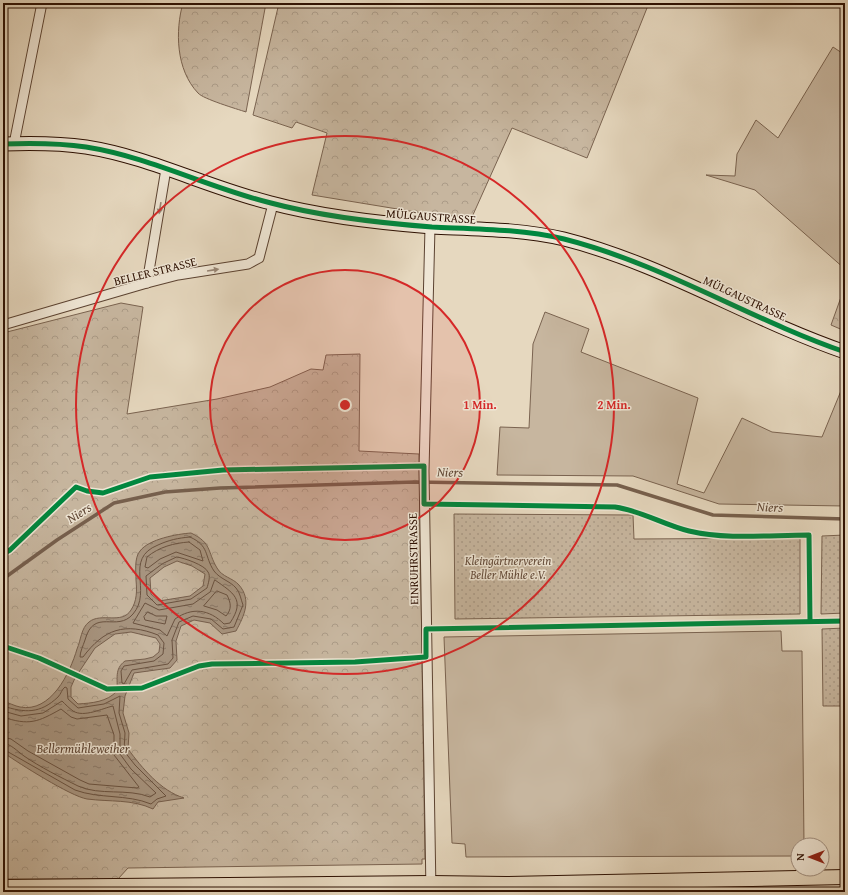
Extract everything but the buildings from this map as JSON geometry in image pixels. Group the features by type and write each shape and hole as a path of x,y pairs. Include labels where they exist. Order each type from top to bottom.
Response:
{"main road":[{"path":"3,887 161,889 431,887 845,877"}],"street":[{"path":"8,144 42,3"},
{"name":"MÜLGAUSTRASSE","path":"8,144 86,147 124,156 273,204 356,219 515,232 561,238 585,245 688,283 765,320 845,352"},
{"path":"147,283 166,170"},
{"name":"BELLER STRASSE","path":"3,325 178,275 248,264 259,258 273,204"},
{"name":"EINRUHRSTRASSE","path":"430,226 424,496 431,887"}],"green space":[{"path":"183,3 266,3 246,112 213,101 201,95 191,84 181,62 179,50 178,38 180,14"},
{"path":"279,3 649,3 587,158 512,128 472,217 434,215 312,195 327,133 296,122 292,128 253,115"},
{"path":"833,47 845,55 845,269 755,190 706,175 735,176 737,154 756,120 778,138"},
{"path":"845,286 845,331 831,325"},
{"path":"121,303 143,307 127,414 217,399 270,387 311,369 323,370 326,355 360,354 359,451 419,454 425,859 422,859 422,864 128,868 118,879 3,879 3,333"},
{"path":"545,312 589,329 581,352 698,398 677,484 704,493 742,418 772,432 822,437 845,381 845,506 719,504 633,476 497,475 500,427 529,428 533,344"},
{"name":"Kleingärtnerverein Beller Mühle e.V.","path":"454,514 633,515 634,539 800,538 800,614 455,619"},
{"path":"845,535 845,613 821,614 822,536"},
{"path":"845,628 845,706 823,706 822,629"},
{"path":"781,631 782,651 802,651 804,837 790,837 790,856 466,857 465,844 452,843 444,637"}],"water":[{"name":"Bellermühleweiher","path":"191,533 203,540 206,544 219,571 239,585 243,591 246,602 242,620 236,631 222,634 210,623 194,620 181,626 176,641 177,660 170,668 134,673 125,696 123,713 129,733 128,749 139,764 153,778 168,790 184,798 158,802 153,809 129,802 79,797 33,772 4,753 3,701 20,707 31,707 41,704 50,698 58,689 70,669 86,625 94,619 122,617 131,610 136,596 136,565 137,557 140,551 156,540","holes":["177,561 192,566 205,574 203,586 190,596 159,601 151,594 150,578 164,567","131,632 156,638 160,644 159,652 153,657 125,661 119,667 117,674 117,691 109,698 78,704 71,697 71,687 75,678 95,648 115,634"]}],"waterway":[{"name":"Niers","path":"3,579 57,540 114,503 165,492 220,488 415,482 617,485 713,515 845,519"}],"cycle path":[{"path":"3,144 34,143 65,145 86,147 110,152 156,165 248,197 331,216 432,227 515,231 564,239 601,250 671,277 809,339 845,352"},
{"path":"3,554 10,550 76,487 87,491 103,493 150,477 223,470 424,466 424,504 615,507 689,531 703,534 733,536 809,535 810,621"},
{"path":"3,646 39,658 107,689 142,688 199,666 212,664 355,662 426,657 426,629 845,621"}]}
